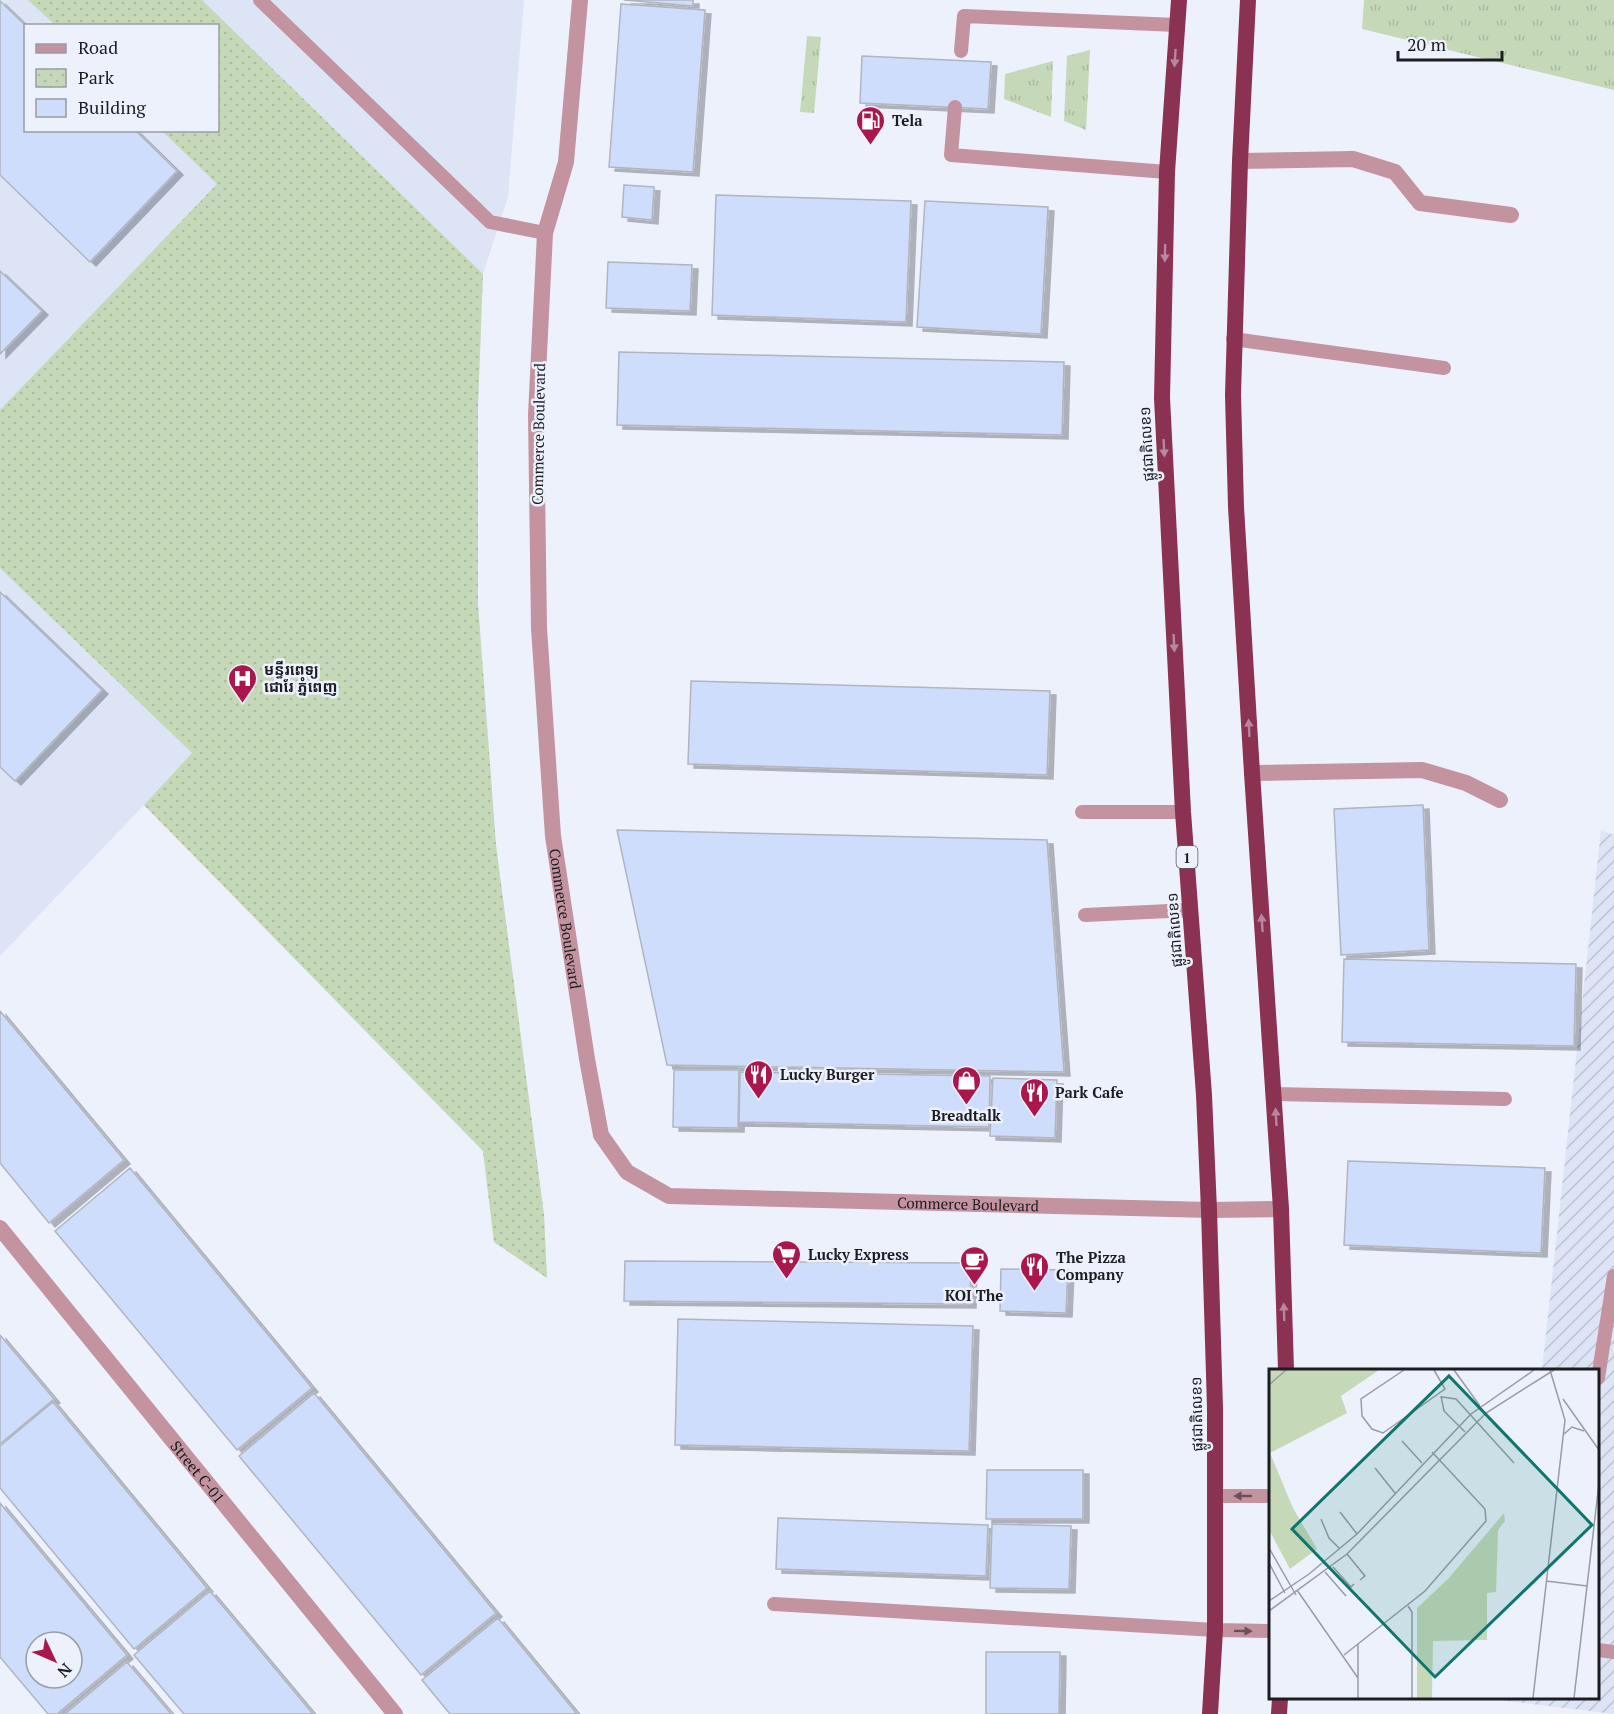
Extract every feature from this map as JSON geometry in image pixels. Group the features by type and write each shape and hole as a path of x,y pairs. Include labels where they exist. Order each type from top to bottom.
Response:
{"highway":[{"name":"ផ្លូវជាតិលេខ១","path":"1179,0 1167,172 1162,398 1183,812 1204,1095 1209,1210 1215,1408 1215,1630 1210,1714"},
{"path":"1248,0 1233,339 1236,507 1281,1209 1286,1369"},
{"path":"1279,1714 1280,1699"}],"street":[{"name":"Commerce Boulevard","path":"580,0 566,162 545,233 536,415 539,628 553,836 587,1059 601,1134 627,1172 669,1196 1209,1210 1281,1209"},
{"path":"1240,161 1353,159 1395,172 1420,203 1510,215"},
{"path":"1252,773 1422,770 1466,783 1500,801"},
{"name":"Street C-01","path":"0,1227 395,1714"}],"lane":[{"path":"260,0 490,222 545,233"},
{"path":"961,51 964,16 1177,25"},
{"path":"955,107 951,155 1167,172"},
{"path":"1233,339 1444,368"},
{"path":"1082,812 1183,812"},
{"path":"1085,915 1190,910"},
{"path":"1274,1094 1505,1099"},
{"path":"1599,1372 1614,1276"},
{"path":"1215,1496 1269,1496"},
{"path":"774,1604 1215,1630 1269,1631"},
{"path":"1599,1650 1614,1652"}],"shaded area":[{"name":"មន្ទីរពេទ្យ ជោរែ ភ្នំពេញ","path":"0,0 524,0 508,197 483,274 478,405 478,604 496,845 544,1215 547,1278 494,1242 483,1151 144,805 0,956"},
{"path":"1601,830 1614,835 1614,1714 1490,1699 1599,1699 1599,1369 1542,1369"}],"green space":[{"name":"មន្ទីរពេទ្យ ជោរែ ភ្នំពេញ","path":"28,0 202,0 483,274 478,405 478,604 496,845 544,1215 547,1278 494,1242 483,1151 144,805 192,753 0,568 0,410 217,184 163,132 219,132 219,24 54,24"},
{"path":"1364,0 1614,0 1614,90 1362,29"},
{"path":"807,36 821,37 814,113 800,112"},
{"path":"1090,50 1086,130 1064,121 1067,56"},
{"path":"1053,61 1051,117 1004,99 1005,74"}],"building":[{"path":"624,0 693,0 693,6"},
{"path":"0,1 24,24 24,132 137,132 177,171 90,262 0,175"},
{"path":"621,4 705,10 693,172 609,167"},
{"path":"862,56 991,62 988,109 860,103"},
{"path":"624,185 654,187 652,220 622,217"},
{"path":"716,195 911,201 906,322 712,315"},
{"path":"925,201 1048,207 1041,334 917,327"},
{"path":"608,262 692,265 690,311 606,308"},
{"path":"0,271 42,311 0,354"},
{"path":"619,352 1064,362 1062,435 617,425"},
{"path":"0,592 102,690 15,781 0,767"},
{"path":"691,681 1050,691 1047,775 688,764"},
{"path":"1423,805 1429,950 1341,955 1334,809"},
{"path":"617,830 1047,840 1064,1072 667,1065"},
{"path":"1344,959 1576,964 1574,1046 1342,1042"},
{"path":"0,1011 124,1160 49,1223 0,1163"},
{"path":"674,1070 739,1070 738,1128 673,1127"},
{"path":"740,1072 990,1076 989,1127 739,1122"},
{"path":"993,1078 1057,1080 1055,1138 990,1136"},
{"path":"1348,1161 1545,1168 1541,1253 1344,1245"},
{"path":"130,1168 312,1388 237,1450 55,1231"},
{"path":"625,1261 971,1263 970,1304 624,1301"},
{"path":"1001,1269 1068,1270 1066,1313 1000,1311"},
{"path":"678,1319 973,1326 969,1451 675,1445"},
{"path":"0,1335 54,1399 0,1444"},
{"path":"314,1393 496,1613 421,1675 239,1456"},
{"path":"53,1402 207,1588 134,1649 0,1488 0,1446"},
{"path":"987,1470 1083,1470 1083,1519 986,1519"},
{"path":"0,1503 127,1655 57,1714 48,1714 28,1690 84,1690 84,1630 24,1630 24,1686 0,1657"},
{"path":"778,1518 988,1525 986,1576 776,1569"},
{"path":"992,1524 1071,1526 1069,1589 990,1588"},
{"path":"210,1591 313,1714 184,1714 134,1655"},
{"path":"498,1618 577,1714 450,1714 422,1680"},
{"path":"986,1652 1060,1652 1059,1714 986,1714"},
{"path":"127,1662 171,1714 65,1714"}],"place":[{"name":"Tela","path":"871,146"},
{"name":"មន្ទីរពេទ្យ ជោរែ ភ្នំពេញ","path":"243,704"},
{"name":"Lucky Burger","path":"759,1100"},
{"name":"Breadtalk","path":"966,1106"},
{"name":"Park Cafe","path":"1034,1118"},
{"name":"Lucky Express","path":"787,1280"},
{"name":"KOI The","path":"974,1286"},
{"name":"The Pizza Company","path":"1035,1292"}]}
